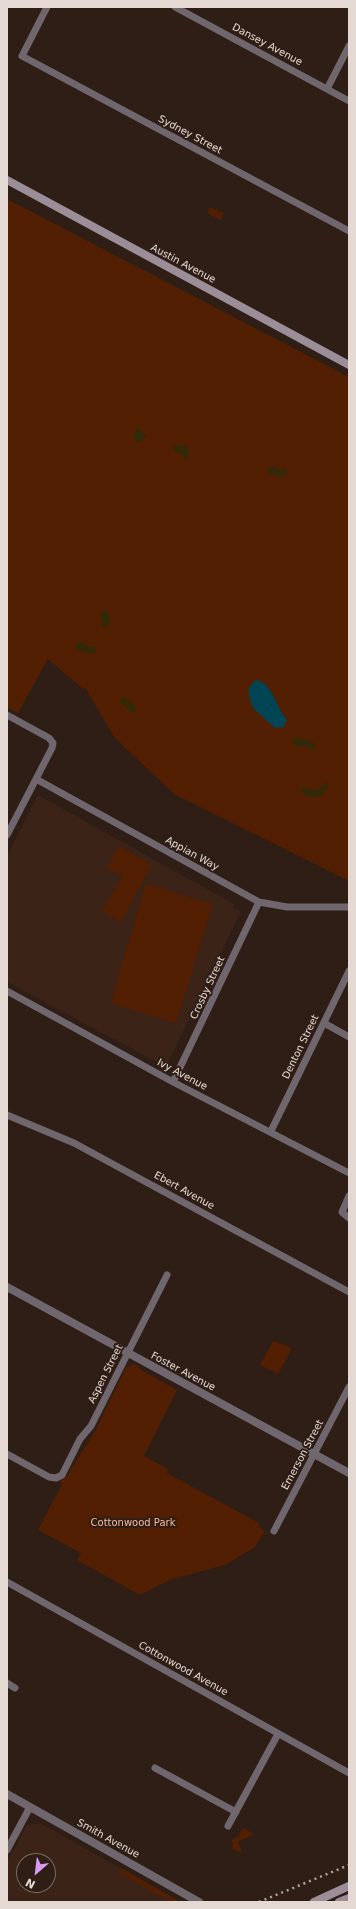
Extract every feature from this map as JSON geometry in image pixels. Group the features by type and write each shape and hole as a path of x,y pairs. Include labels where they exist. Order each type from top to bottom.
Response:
{"main road":[{"name":"Austin Avenue","path":"7,180 349,365"},
{"path":"314,1902 349,1886"},
{"path":"339,1902 349,1898"}],"street":[{"name":"Sydney Street","path":"47,7 22,56 349,231"},
{"name":"Dansey Avenue","path":"176,7 349,101"},
{"path":"327,89 349,46"},
{"path":"7,715 49,738 53,743 7,835"},
{"name":"Appian Way","path":"36,779 260,902 287,908 349,907"},
{"name":"Crosby Street","path":"173,1082 260,902"},
{"name":"Denton Street","path":"271,1131 349,971"},
{"name":"Ivy Avenue","path":"7,991 173,1082 271,1131 349,1173"},
{"path":"324,1023 349,1037"},
{"name":"Ebert Avenue","path":"7,1114 74,1143 349,1292"},
{"path":"349,1196 342,1212 349,1218"},
{"name":"Aspen Street","path":"7,1454 49,1477 56,1478 62,1475 80,1439 91,1426 167,1275"},
{"name":"Foster Avenue","path":"7,1287 349,1474"},
{"name":"Emerson Street","path":"274,1531 349,1387"},
{"name":"Cottonwood Avenue","path":"7,1582 349,1773"},
{"path":"7,1683 15,1688"},
{"path":"228,1826 278,1734"},
{"path":"155,1768 236,1812"},
{"name":"Smith Avenue","path":"7,1794 199,1902"},
{"path":"7,1850 30,1807"}],"shaded area":[{"path":"38,795 234,904 233,907 241,911 166,1067 7,982 7,856"},
{"path":"40,1823 181,1902 7,1902 7,1860 27,1825"}],"green space":[{"path":"7,199 349,377 349,881 174,794 115,738 85,688 83,689 48,659 18,713 7,707"},
{"path":"210,207 224,213 221,220 207,213"},
{"path":"119,846 152,865 121,922 102,911 122,876 107,868"},
{"path":"146,884 213,904 176,1023 113,1004 112,999"},
{"path":"273,1341 292,1348 278,1374 260,1365"},
{"name":"Cottonwood Park","path":"133,1364 177,1390 144,1456 168,1469 167,1473 259,1523 258,1526 265,1531 255,1547 225,1565 172,1579 140,1595 77,1560 81,1553 38,1530 62,1484 60,1481 67,1476 95,1431 126,1368"},
{"path":"243,1828 254,1834 238,1842 242,1851 241,1853 233,1849 232,1840 239,1836"},
{"path":"121,1868 177,1901 173,1902 162,1896 161,1897 118,1872"}],"sand":[{"path":"138,428 146,435 146,437 140,442 137,442 134,438 135,432"},
{"path":"185,445 188,448 188,456 184,459 181,453 176,452 173,448 175,446"},
{"path":"273,465 279,470 285,469 288,473 278,478 274,474 268,473 267,470"},
{"path":"105,610 109,614 110,621 108,626 105,628 102,626 101,612"},
{"path":"80,641 87,646 96,647 95,652 89,654 76,649 75,644"},
{"path":"125,697 136,707 136,711 131,713 120,703 121,699"},
{"path":"296,737 313,742 315,748 312,750 306,745 300,747 295,745 292,741"},
{"path":"326,782 328,783 327,789 320,796 308,797 300,790 303,787 314,791 322,787"}],"water":[{"path":"255,680 266,685 270,690 279,708 287,719 284,727 275,728 253,708 249,696 249,688"}],"railway":[{"path":"259,1902 349,1865"}]}
